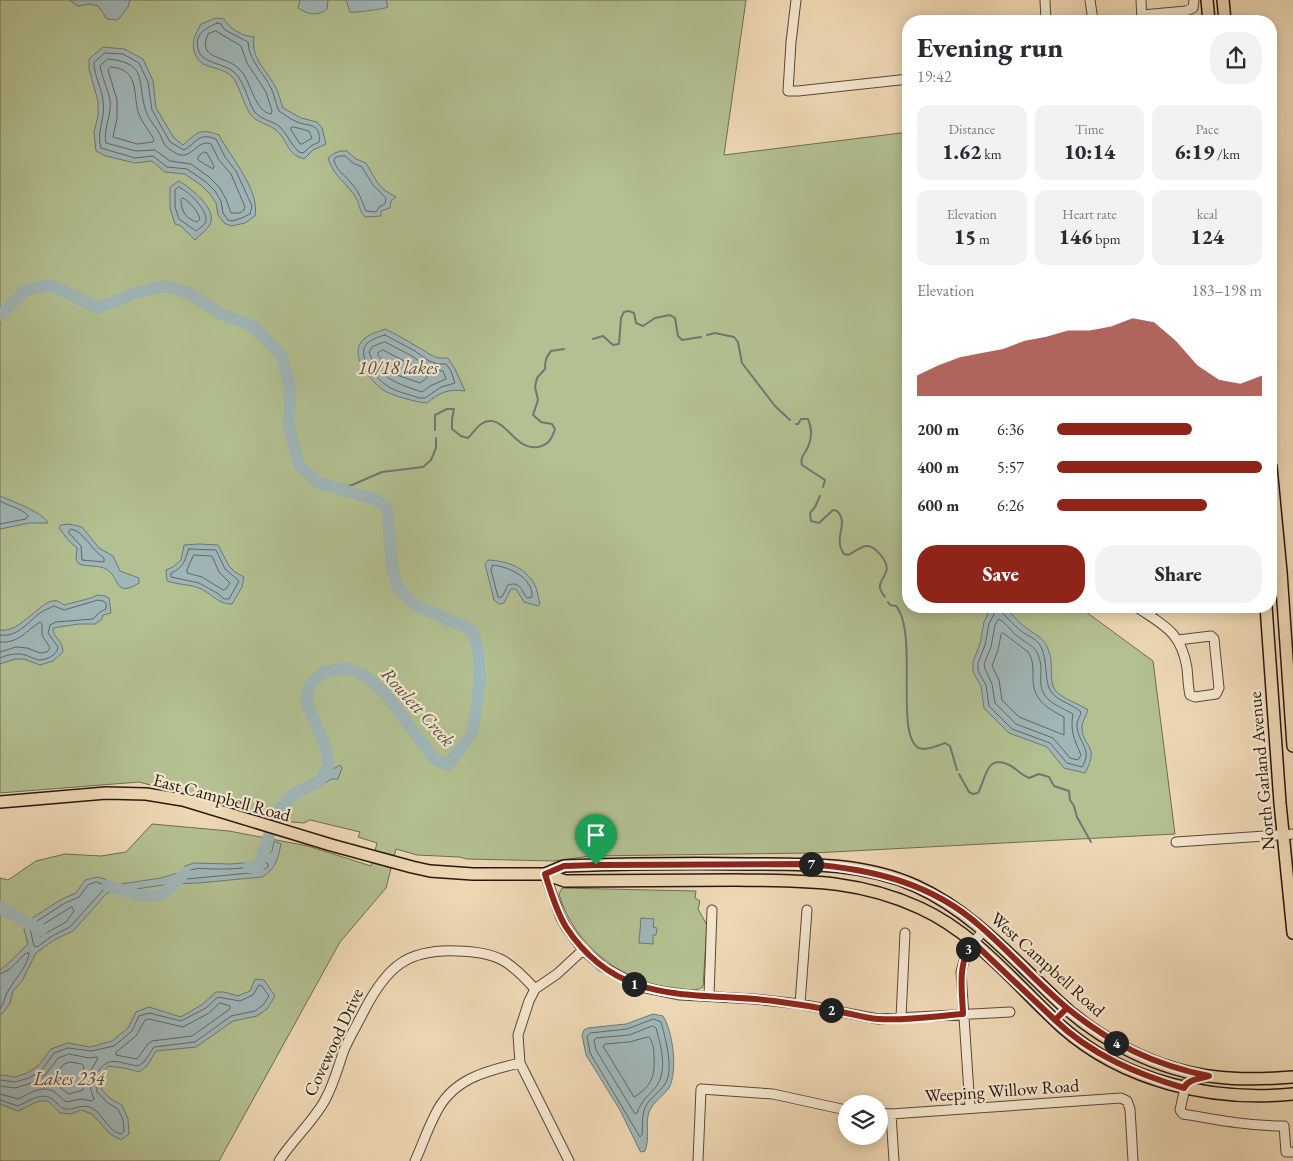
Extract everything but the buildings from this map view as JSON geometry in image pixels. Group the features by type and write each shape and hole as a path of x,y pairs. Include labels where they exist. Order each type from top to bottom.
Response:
{"main road":[{"path":"1207,0 1208,15"},
{"path":"1223,0 1224,15"},
{"name":"North Garland Avenue","path":"1277,585 1293,746"},
{"name":"North Garland Avenue","path":"1267,613 1288,834 1293,933"},
{"name":"East Campbell Road","path":"0,802 106,793 138,793 183,800 343,849"},
{"name":"West Campbell Road","path":"343,849 430,871 473,874 545,874 565,881 781,881 855,886 888,895 948,922 973,942 1055,1020 1091,1048 1122,1066 1184,1088 1248,1097 1293,1094"},
{"name":"West Campbell Road","path":"545,874 564,866 580,865 808,864 843,866 880,874 915,886 947,902 984,930 1067,1008 1090,1027 1142,1056 1180,1070 1209,1076 1246,1079 1293,1077"},
{"path":"1055,1020 1067,1008"}],"street":[{"path":"796,0 790,42 788,91 902,80"},
{"path":"1045,0 1046,15"},
{"path":"1090,0 1092,15"},
{"path":"1141,0 1142,15"},
{"path":"1161,15 1193,8 1194,0"},
{"path":"1147,613 1168,629 1178,640 1187,668 1190,695 1194,697 1216,694 1219,688 1214,639 1211,636 1205,636 1178,640"},
{"path":"1176,842 1288,834"},
{"path":"545,874 560,916 583,950 604,967 641,987 680,995 754,998 800,1004 878,1019 1010,1012"},
{"path":"708,996 712,910"},
{"path":"800,1004 807,910"},
{"path":"970,1108 961,972 963,960 973,942 984,930"},
{"path":"901,1018 905,933"},
{"path":"569,1161 520,1063 518,1034 520,1023 535,989 557,974 583,950"},
{"name":"Covewood Drive","path":"280,1161 320,1110 354,1031 380,982 392,968 417,954 432,951 476,952 507,961 535,989"},
{"path":"415,1161 434,1115 450,1092 478,1074 494,1068 520,1063"},
{"path":"1209,1076 1186,1083 1180,1110 1183,1114 1257,1126 1284,1126 1286,1152 1293,1152"},
{"path":"698,1161 701,1089 773,1094 838,1108"},
{"name":"Weeping Willow Road","path":"888,1114 1121,1098 1127,1101 1131,1116 1133,1161"},
{"path":"891,1114 894,1161"}],"green space":[{"path":"0,0 746,0 724,155 902,133 902,613 1088,613 1153,661 1175,834 813,853 590,856 554,861 467,859 417,855 396,849 386,888 340,942 219,1161 0,1161 0,878 8,880 36,861 65,854 101,856 126,852 152,824 229,831 308,846 371,866 377,843 358,837 360,832 310,820 304,823 269,820 214,802 139,782 0,793"},
{"path":"562,888 696,891 695,898 700,901 698,909 707,925 703,987 690,990 657,985 638,979 603,959 576,930 566,913 559,894"}],"water":[{"path":"69,0 130,0 128,7 118,20 107,19 98,6 90,4 78,6"},
{"path":"300,0 328,0 327,9 316,14 305,12 298,8"},
{"path":"346,0 386,0 388,7 350,12"},
{"path":"216,18 224,19 233,29 241,34 254,37 257,57 276,88 283,108 301,118 317,122 322,128 326,144 313,150 304,159 298,157 290,150 276,130 250,114 234,79 230,75 199,61 193,48 195,36 201,24"},
{"path":"103,47 124,49 143,59 153,81 156,108 174,138 183,145 200,132 219,135 249,185 255,206 255,216 245,223 231,226 224,223 218,215 216,203 210,194 185,174 165,172 152,161 135,163 106,156 96,151 94,132 98,116 98,101 89,69 89,59"},
{"path":"340,151 347,151 356,159 366,163 384,190 396,197 391,201 390,208 381,211 381,216 365,217 353,193 333,170 328,158"},
{"path":"179,181 203,200 211,214 209,226 195,240 181,226 175,224 170,208 170,187"},
{"name":"10/18 lakes","path":"385,329 434,357 448,358 465,391 454,390 444,392 427,403 418,402 383,390 372,380 362,366 358,352 359,345 366,337"},
{"path":"0,496 33,511 48,523 29,523 0,529"},
{"path":"69,524 82,527 99,548 113,556 120,571 139,578 139,583 125,589 118,585 114,576 106,569 79,564 76,560 77,548 59,528 61,525"},
{"path":"184,545 218,545 229,566 244,577 242,587 232,604 223,603 199,588 167,581 166,570 181,560"},
{"path":"488,560 510,564 528,575 537,590 540,604 538,606 524,602 516,589 511,589 504,603 499,604 494,600 485,564"},
{"path":"97,595 109,598 111,613 103,615 102,619 95,624 79,624 53,628 53,632 63,648 63,652 53,661 40,665 24,659 15,659 0,664 0,630 16,627 51,601 58,601 64,605"},
{"path":"988,613 1010,613 1046,644 1050,655 1052,682 1055,690 1062,696 1088,710 1082,725 1084,738 1091,751 1085,773 1064,768 1047,747 1009,733 984,708 981,686 973,672 973,662 980,644 984,622"},
{"path":"340,765 342,768 338,779 331,779 319,788 314,783 324,772"},
{"path":"274,841 281,844 277,858 273,867 262,877 171,884 107,893 73,931 54,940 36,953 22,981 13,991 10,1003 0,1015 0,970 28,944 24,929 26,922 62,899 76,893 85,880 97,877 113,884 121,884 161,878 181,872 185,866 194,863 230,864 257,862 272,851"},
{"path":"641,918 654,919 653,927 657,928 656,935 653,935 653,944 639,943"},
{"name":"Lakes 234","path":"255,979 264,980 275,996 267,1009 257,1016 233,1021 196,1047 156,1051 147,1066 139,1072 108,1066 100,1076 102,1090 111,1099 122,1105 128,1119 129,1134 121,1140 110,1134 92,1114 81,1110 71,1114 60,1113 48,1101 39,1101 18,1111 0,1104 0,1076 15,1077 27,1073 38,1066 51,1049 68,1043 90,1047 112,1041 128,1028 136,1012 149,1007 181,1017 203,1004 216,992 238,996 250,991"},
{"path":"653,1014 663,1016 672,1041 674,1062 672,1081 669,1088 649,1112 646,1146 645,1151 642,1152 620,1110 586,1055 582,1035 584,1030 588,1028 626,1024"}],"waterway":[{"name":"Rowlett Creek","path":"0,315 26,290 51,285 98,308 136,293 165,286 191,294 221,314 253,326 281,355 290,385 289,427 299,465 319,483 375,499 387,508 392,568 398,588 417,606 472,630 478,649 480,678 472,733 448,765 434,759 386,694 365,676 347,668 324,672 310,684 306,702 325,745 329,765 320,781 295,793 277,812 258,868 249,867"},
{"path":"593,339 603,336 613,345 619,344 621,318 624,312 628,311 634,313 636,323 643,326 655,318 670,315 675,318 678,336 682,340 701,337"},
{"path":"707,335 715,333 734,337 738,342 742,363 775,406 790,420"},
{"path":"435,430 435,415 447,409 454,409 452,429 461,436 468,438 481,424 492,421 503,426 518,441 530,447 545,445 555,429 552,424 541,422 533,415 538,400 535,387 537,378 545,369 549,353 564,349"},
{"path":"796,424 801,419 808,419 811,437 802,457 802,465 825,480 823,487"},
{"path":"337,488 352,485 382,472 423,467 431,460 436,448 436,438"},
{"path":"820,496 810,513 811,521 819,523 833,510 837,511 842,521 840,542 844,554 848,555 859,548 870,546 881,555 887,568 880,586 885,597"},
{"path":"888,602 890,605 896,606 903,619 906,638 908,725 912,740 922,749 932,748 945,743 950,746 957,770"},
{"path":"959,774 969,792 973,794 978,793 988,769 996,762 1009,765 1029,778 1039,774 1049,777 1054,786 1069,791 1070,800 1077,817 1091,842"},
{"name":"Rowlett Creek","path":"108,886 142,896 162,895 185,873"},
{"name":"Rowlett Creek","path":"0,907 41,930"}],"route":[{"path":"596,865 564,866 545,874 560,916 583,950 604,967 623,979 641,987 680,995 754,998 800,1004 878,1019 963,1014 961,972 963,960 973,942 1055,1020 1067,1008 1090,1027 1126,1049 1180,1070 1209,1076 1190,1081 1186,1083 1184,1088 1122,1066 1091,1048 1055,1020 1067,1008 979,925 947,902 915,886 880,874 843,866 808,864 596,865"}]}
